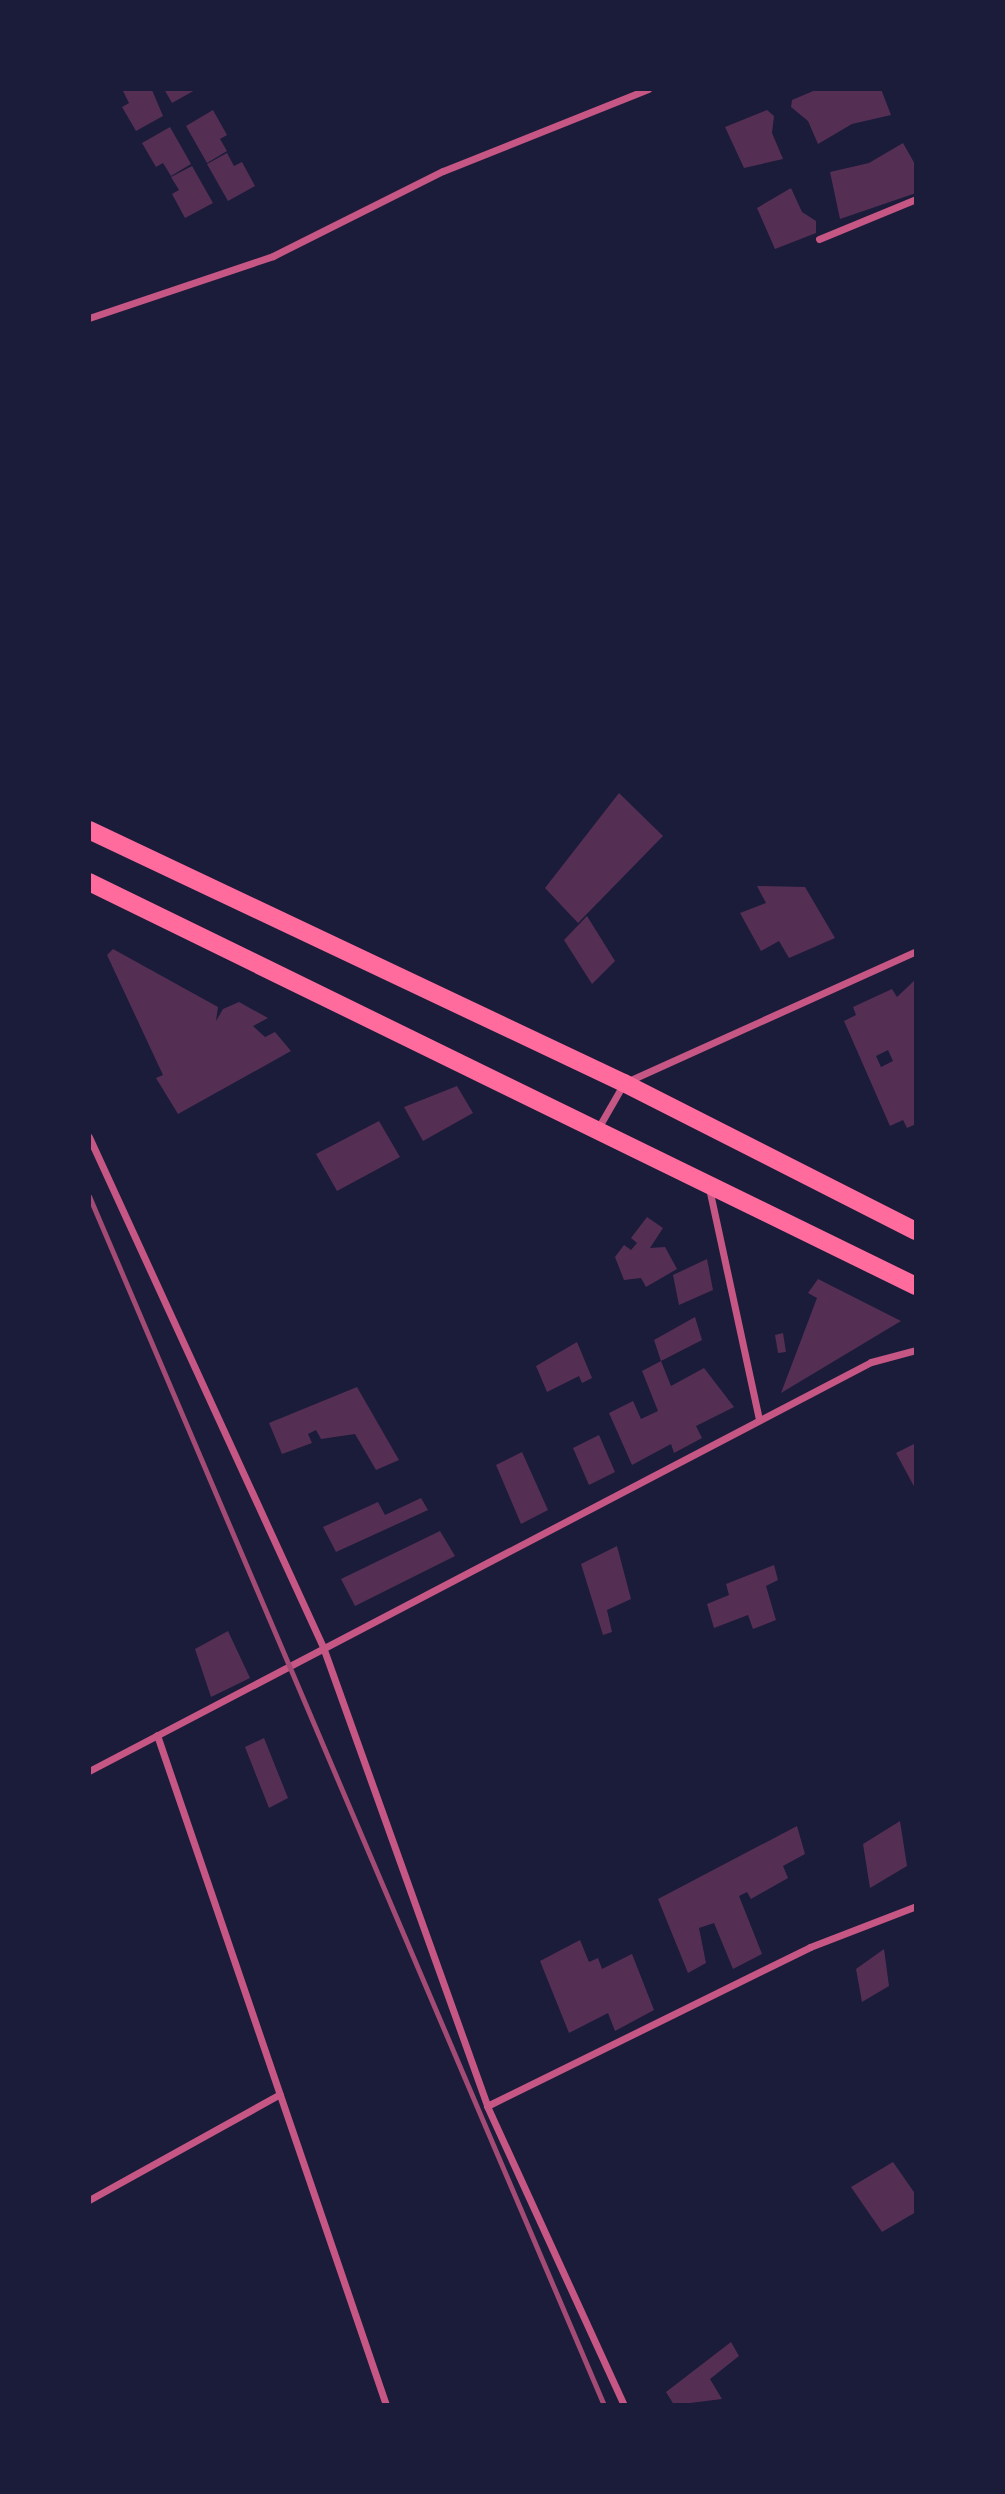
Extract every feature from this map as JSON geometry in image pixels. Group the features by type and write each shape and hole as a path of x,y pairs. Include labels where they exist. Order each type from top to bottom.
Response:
{"main road":[{"path":"89,830 624,1083 916,1231"},
{"path":"89,882 709,1188 916,1286"}],"street":[{"path":"89,318 273,256 443,171 648,89"},
{"path":"819,239 916,199"},
{"path":"596,1132 624,1083 916,951"},
{"path":"89,1137 323,1647 487,2106 624,2405"},
{"path":"709,1188 759,1420"},
{"path":"89,1771 871,1362 916,1350"},
{"path":"157,1735 386,2405"},
{"path":"487,2106 810,1947 916,1906"},
{"path":"89,2200 280,2094"}],"building":[{"path":"122,89 152,90 163,116 136,131 122,107 129,103"},
{"path":"164,89 197,89 172,103"},
{"path":"818,89 881,89 891,115 852,124 818,144 808,121 791,107 792,100"},
{"path":"213,110 227,135 220,139 227,151 207,163 186,126"},
{"path":"767,110 774,116 772,133 783,159 744,168 725,127"},
{"path":"170,127 191,164 171,176 163,163 156,167 142,143"},
{"path":"903,143 916,166 916,193 840,219 830,172 869,163"},
{"path":"227,153 234,166 242,162 255,186 228,201 207,164"},
{"path":"192,166 213,203 185,218 172,194 179,190 171,177"},
{"path":"791,188 802,212 816,221 816,233 775,249 757,208"},
{"path":"619,793 663,836 578,923 545,888"},
{"path":"757,886 805,887 835,938 789,958 779,941 761,951 740,913 766,903"},
{"path":"587,916 615,961 592,984 564,940"},
{"path":"113,949 218,1007 216,1021 223,1009 239,1002 268,1018 253,1026 265,1037 275,1032 291,1051 178,1114 156,1078 163,1075 107,955"},
{"path":"916,979 916,1124 907,1128 903,1120 890,1126 844,1021 856,1015 853,1007 892,989 897,997","holes":["888,1050 893,1061 881,1067 876,1056"]},
{"path":"457,1086 473,1113 423,1141 404,1107"},
{"path":"379,1121 400,1157 337,1191 316,1154"},
{"path":"647,1217 663,1228 650,1248 665,1247 677,1269 646,1287 641,1278 624,1280 615,1257 624,1245 631,1250 637,1243 631,1238"},
{"path":"707,1259 713,1290 679,1305 673,1275"},
{"path":"818,1279 901,1321 781,1393 817,1298 808,1293"},
{"path":"695,1317 702,1340 661,1361 654,1340"},
{"path":"783,1333 786,1352 778,1353 775,1335"},
{"path":"577,1342 592,1378 582,1383 579,1376 547,1392 536,1366"},
{"path":"661,1361 671,1386 704,1368 734,1407 696,1426 702,1438 674,1453 671,1444 632,1465 609,1413 633,1401 641,1419 658,1411 642,1371"},
{"path":"357,1387 399,1460 376,1470 355,1434 321,1439 316,1430 308,1434 312,1443 282,1454 269,1423"},
{"path":"599,1435 615,1472 589,1485 573,1448"},
{"path":"916,1443 916,1490 896,1453"},
{"path":"522,1452 548,1510 521,1524 496,1465"},
{"path":"421,1498 428,1510 336,1552 323,1527 378,1502 385,1515"},
{"path":"440,1531 455,1556 355,1606 341,1579"},
{"path":"617,1546 631,1599 607,1610 612,1632 603,1635 581,1564"},
{"path":"774,1565 778,1580 766,1586 776,1620 753,1629 748,1615 714,1628 707,1604 729,1595 726,1584"},
{"path":"228,1631 250,1678 211,1697 195,1649"},
{"path":"264,1738 288,1798 269,1808 245,1747"},
{"path":"900,1821 907,1866 870,1888 863,1844"},
{"path":"797,1826 805,1854 783,1866 788,1878 751,1899 747,1892 739,1896 762,1954 733,1969 714,1923 699,1928 706,1963 688,1973 658,1899"},
{"path":"580,1940 589,1962 598,1958 602,1969 632,1954 654,2010 615,2031 608,2013 569,2033 540,1961"},
{"path":"884,1949 889,1986 862,2002 856,1969"},
{"path":"893,2162 916,2195 916,2212 882,2232 851,2187"},
{"path":"731,2342 739,2356 710,2379 722,2399 674,2405 666,2392"}],"railway":[{"path":"89,1196 604,2405"}]}
